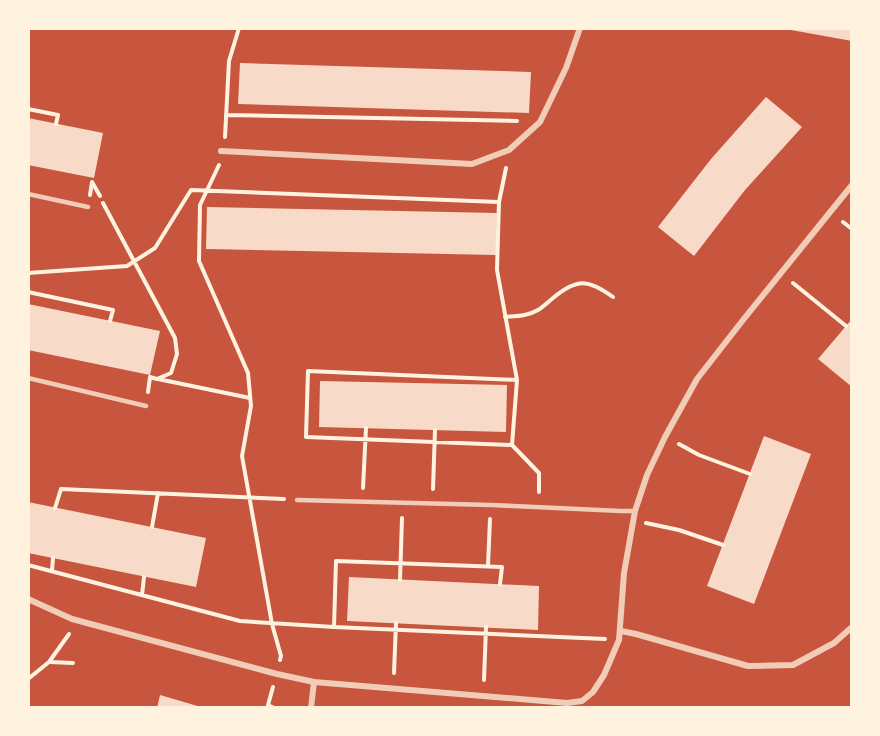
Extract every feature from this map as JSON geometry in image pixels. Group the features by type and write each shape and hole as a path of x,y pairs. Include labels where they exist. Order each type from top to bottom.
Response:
{"street":[{"path":"223,151 472,164 509,150 540,122 566,68 580,28"},
{"path":"28,599 72,619 314,682 567,703 582,701 593,692 604,675 619,640 624,573 635,511 647,475 665,436 697,379 852,185"},
{"path":"621,631 748,666 793,664 834,643 852,627"},
{"path":"311,708 314,682"}],"lane":[{"path":"28,194 87,207"},
{"path":"28,378 146,406"},
{"path":"297,500 635,511"}],"path":[{"path":"239,28 230,61 223,151 218,168 200,205 199,261 248,373 251,406 242,456 272,624 281,656 268,705 274,708"},
{"path":"28,109 58,115 56,124"},
{"path":"226,115 540,122"},
{"path":"509,150 499,202 497,270 517,380 512,445"},
{"path":"87,207 92,182 175,338 177,354 171,374 157,379"},
{"path":"28,273 127,266 155,248 191,190 499,202"},
{"path":"781,273 846,326"},
{"path":"505,317 524,316 538,310 574,284 587,283 598,286 613,297"},
{"path":"28,292 113,310 110,321"},
{"path":"517,380 308,370 306,437 512,445 539,473 538,507"},
{"path":"146,406 150,377 251,398"},
{"path":"363,501 366,428"},
{"path":"432,504 435,430"},
{"path":"665,436 699,455 750,474"},
{"path":"55,508 61,489 297,500"},
{"path":"152,528 158,494"},
{"path":"400,580 403,502"},
{"path":"488,566 491,506"},
{"path":"633,520 679,530 723,545"},
{"path":"52,571 53,558"},
{"path":"334,627 336,561 502,567 500,584"},
{"path":"28,565 240,621 619,640"},
{"path":"142,595 144,577"},
{"path":"28,679 49,662 71,631 72,619"},
{"path":"393,688 396,623"},
{"path":"483,696 486,627"},
{"path":"49,662 73,663"}],"building":[{"path":"792,28 852,28 852,41 791,30"},
{"path":"240,63 531,72 529,113 238,104"},
{"path":"766,97 802,127 745,190 694,256 658,227 711,159"},
{"path":"28,118 103,133 94,178 28,165"},
{"path":"207,207 497,213 496,255 206,249"},
{"path":"28,304 160,331 150,375 28,350"},
{"path":"852,319 852,387 818,359"},
{"path":"320,381 507,385 506,432 319,427"},
{"path":"764,436 811,454 754,604 707,586"},
{"path":"28,502 206,538 196,587 28,553"},
{"path":"349,577 539,586 538,630 347,621"},
{"path":"160,695 201,707 201,708 157,708"}]}
